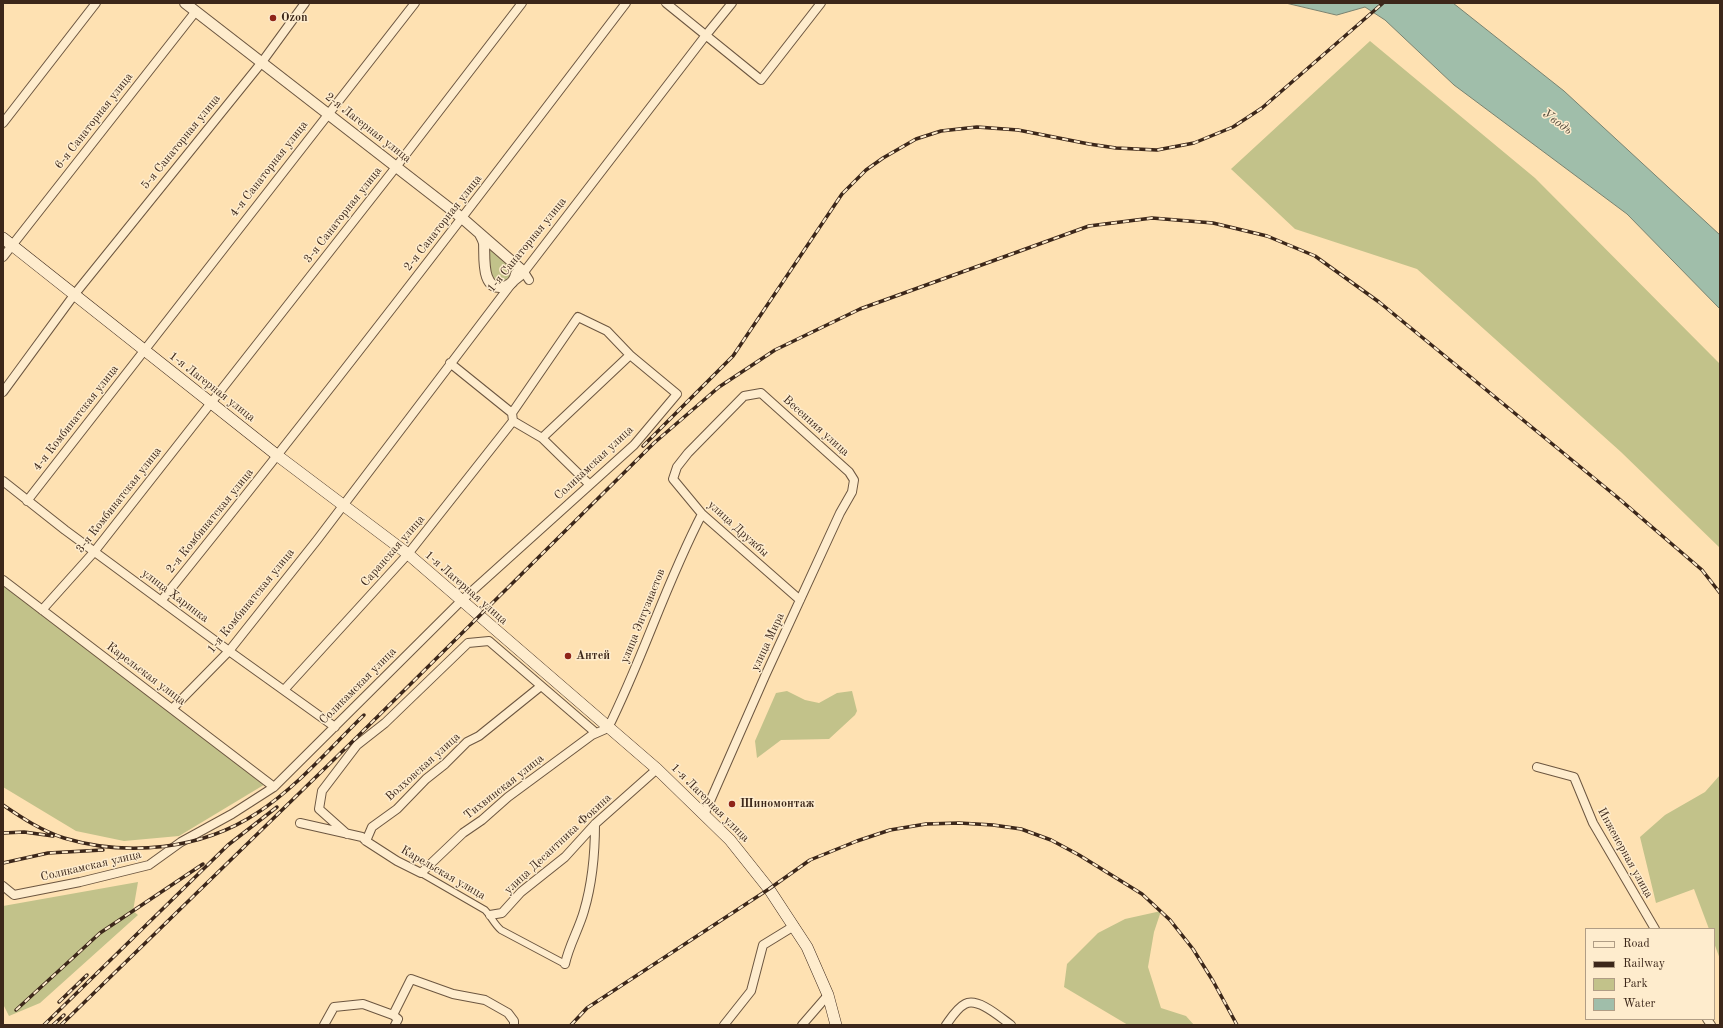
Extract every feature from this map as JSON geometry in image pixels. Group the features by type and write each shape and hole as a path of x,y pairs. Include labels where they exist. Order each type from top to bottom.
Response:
{"main road":[{"name":"1-я Лагерная улица","path":"7,242 278,456 408,554 657,769 730,840 769,889 807,947 828,995 836,1025"}],"street":[{"path":"3,123 96,3"},
{"name":"2-я Лагерная улица","path":"185,3 462,218 512,261 527,276"},
{"name":"5-я Санаторная улица","path":"3,392 74,295 262,62 305,3"},
{"name":"4-я Санаторная улица","path":"144,350 414,3"},
{"name":"3-я Санаторная улица","path":"211,403 522,3"},
{"name":"2-я Санаторная улица","path":"278,456 626,3"},
{"path":"666,3 761,80 821,3"},
{"name":"1-я Санаторная улица","path":"343,504 514,280 527,276 706,35 732,3"},
{"name":"6-я Санаторная улица","path":"3,257 7,242 196,11"},
{"path":"480,234 484,242 483,259 488,280 495,285 500,286 510,284 514,280 516,270 512,261"},
{"name":"Саранская улица","path":"284,690 408,554 512,417 578,316 607,331 630,355"},
{"name":"4-я Комбинатская улица","path":"27,501 144,350"},
{"path":"542,438 630,355"},
{"name":"Соликамская улица","path":"3,886 14,895 80,882 150,865 181,842 232,814 274,787 461,601 634,445 677,394 630,355"},
{"path":"450,363 512,417 542,438 589,484"},
{"name":"Весенняя улица","path":"677,467 744,396 761,393 849,472 854,480"},
{"name":"3-я Комбинатская улица","path":"42,610 94,552 211,403"},
{"name":"2-я Комбинатская улица","path":"161,600 278,456"},
{"name":"улица Дружбы","path":"677,467 673,479 702,514 800,600"},
{"name":"улица Мира","path":"704,815 800,600 852,492 854,480"},
{"name":"улица Харинка","path":"3,481 94,552 229,651 335,726"},
{"name":"1-я Комбинатская улица","path":"172,709 229,651 343,504"},
{"name":"улица Энтузиастов","path":"608,728 635,669 679,561 702,514"},
{"name":"Карельская улица","path":"3,580 274,787"},
{"path":"347,834 319,809 322,791 357,745 385,723 468,643 489,641 596,733"},
{"name":"Волховская улица","path":"366,841 372,827 397,809 426,779 445,764 467,742 479,736 541,686"},
{"name":"Тихвинская улица","path":"421,873 463,834 482,820 508,797 596,733 608,728"},
{"name":"Инженерная улица","path":"1537,767 1574,777 1593,823 1654,928"},
{"name":"улица Десантника Фокина","path":"490,915 502,912 521,892 565,856 595,824 657,769"},
{"name":"Карельская улица","path":"300,824 362,837 397,861 485,910 490,915 493,923 501,930 565,964"},
{"path":"565,964 567,954 584,912 592,861 595,824"},
{"path":"724,1025 751,991 763,945 794,926"},
{"path":"393,1015 411,979 453,994 485,1000 508,1013 514,1021 514,1025"},
{"path":"802,1025 828,995"},
{"path":"946,1025 959,1008 965,1003 973,1002 986,1007 1011,1025"},
{"path":"324,1025 334,1007 363,1004 393,1015 398,1019 395,1025"}],"green space":[{"path":"1370,41 1535,178 1720,364 1720,548 1621,452 1417,269 1295,229 1231,169"},
{"path":"493,250 511,268 511,275 506,280 496,280 492,274 488,258 490,251"},
{"path":"3,584 267,783 179,836 124,841 76,831 3,787"},
{"path":"787,691 805,700 819,703 837,693 852,691 857,711 855,715 829,739 781,740 757,758 755,741 776,693"},
{"path":"1720,775 1720,959 1715,946 1715,928 1709,928 1694,889 1656,903 1640,837 1665,815 1705,792"},
{"path":"138,882 133,911 138,915 40,1003 9,1016 3,1004 3,906"},
{"path":"1161,911 1154,932 1148,967 1161,1008 1186,1016 1194,1025 1128,1025 1064,987 1067,964 1098,933 1125,919"}],"water":[{"name":"Уводь","path":"1286,3 1453,3 1564,91 1720,235 1720,309 1627,214 1454,85 1385,20 1365,7 1337,15"}],"railway":[{"path":"643,446 733,356 842,194 866,170 883,158 916,139 941,131 977,127 1018,130 1116,148 1157,150 1194,143 1233,127 1262,108 1383,3"},
{"path":"61,1025 355,739 654,443 719,387 775,350 860,309 1089,226 1152,218 1213,223 1267,236 1315,256 1379,302 1617,497 1702,570 1720,593"},
{"path":"3,805 48,832 88,844 138,848 188,842 212,835 235,825 272,803 313,767 364,715"},
{"path":"44,1025 228,845 277,807"},
{"path":"571,1025 587,1008 769,889 810,860 857,841 890,830 926,824 959,823 993,825 1021,829 1051,840 1079,855 1142,894 1170,920 1193,949 1213,981 1237,1025"},
{"path":"3,833 24,832 53,836"},
{"path":"3,863 48,853 103,850"},
{"path":"16,1010 100,933 203,864"},
{"path":"59,1002 87,975"},
{"path":"53,1025 64,1015"}],"place":[{"name":"Ozon","path":"273,18"},
{"name":"Антей","path":"568,656"},
{"name":"Шиномонтаж","path":"732,804"}]}
